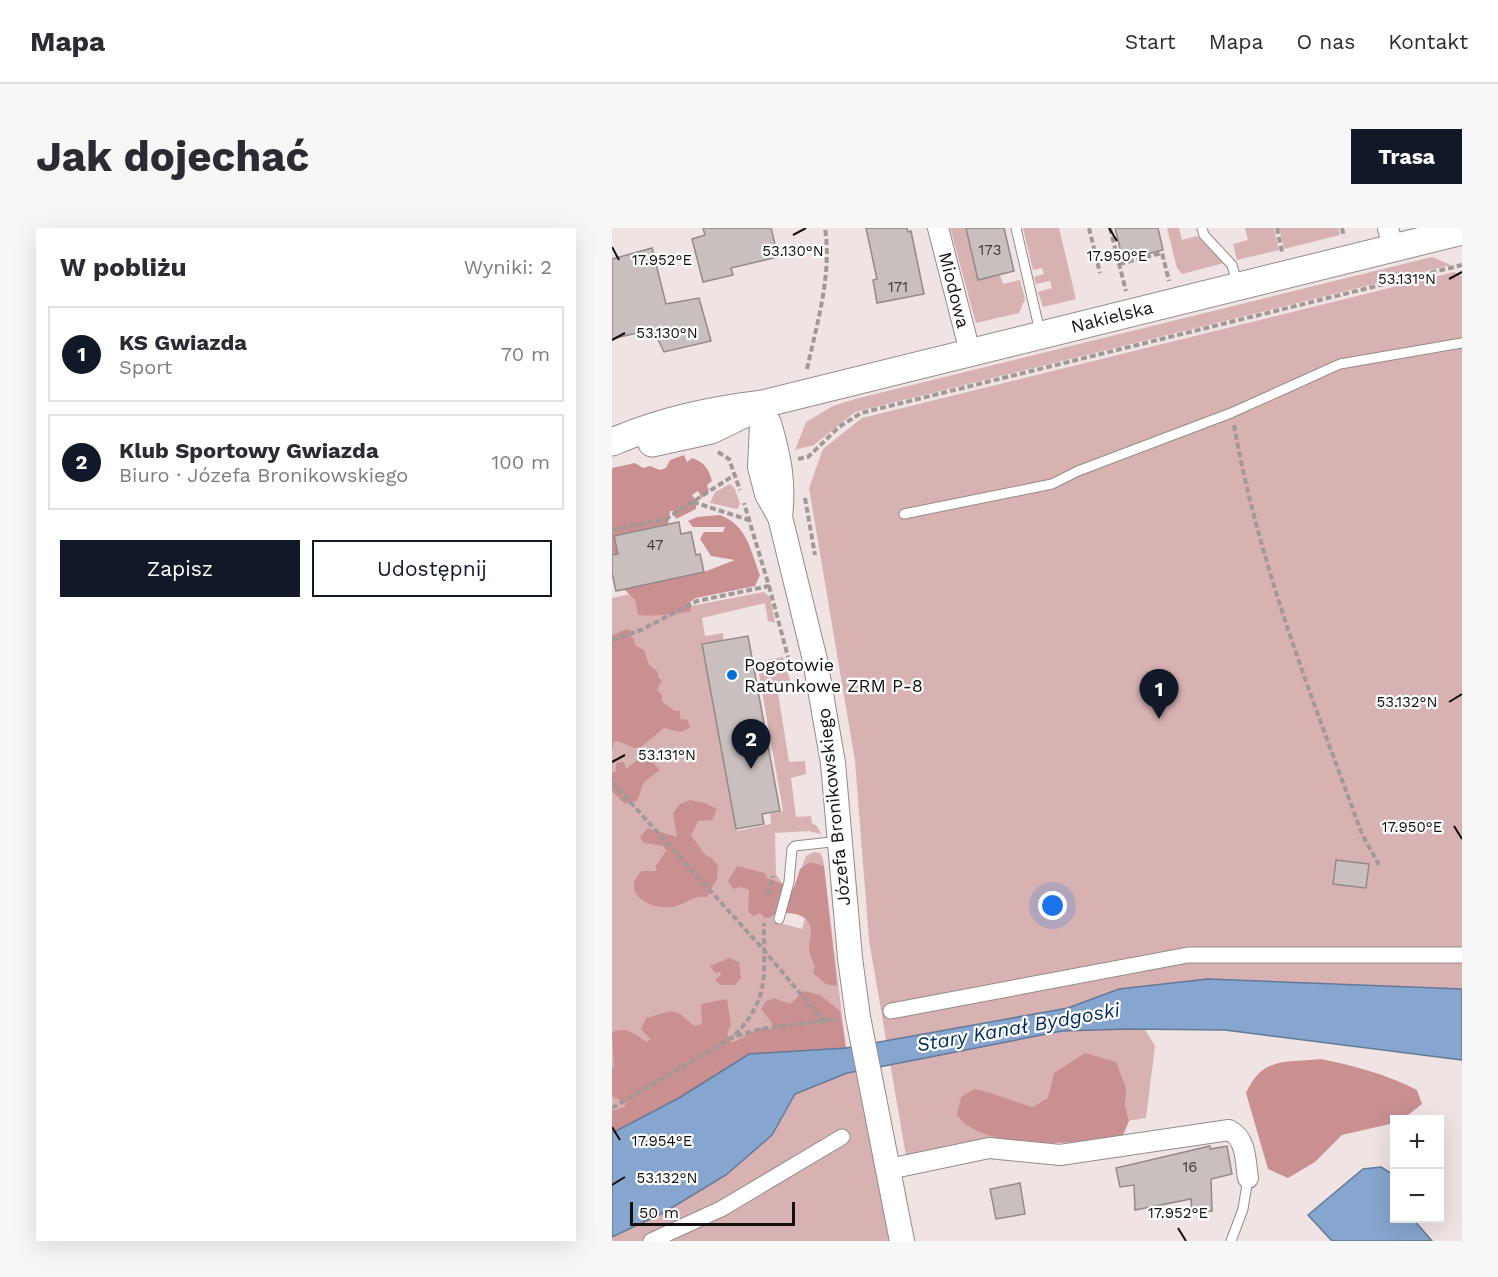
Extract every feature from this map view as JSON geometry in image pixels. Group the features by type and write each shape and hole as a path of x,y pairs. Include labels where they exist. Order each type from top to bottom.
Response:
{"main road":[{"name":"Nakielska","path":"612,442 648,444 711,430 763,404 1238,286 1390,238 1462,231"}],"street":[{"name":"Miodowa","path":"938,228 970,352"},
{"name":"Józefa Bronikowskiego","path":"763,404 770,465 767,494 780,517 815,660 833,763 859,1023 889,1169"},
{"path":"891,1011 1188,955 1462,955"},
{"path":"902,1241 889,1169 989,1148 1060,1155 1229,1130 1237,1134 1243,1144 1248,1178"},
{"path":"651,1241 721,1209 842,1137"}],"lane":[{"path":"1016,228 1041,335"},
{"path":"1203,228 1204,235 1232,266 1238,286"},
{"path":"904,514 1052,484 1077,471 1232,413 1340,364 1462,343"},
{"path":"779,919 789,882 790,854 795,846 840,841"},
{"path":"1231,1241 1244,1209 1248,1178"}],"path":[{"path":"807,370 822,310 828,246 825,228"},
{"path":"1089,228 1100,273"},
{"path":"1110,228 1126,292"},
{"path":"1277,228 1282,253"},
{"path":"1342,228 1344,238"},
{"path":"1119,264 1162,253 1169,281"},
{"path":"612,530 666,519 735,475 808,457 839,427 861,413 1462,265"},
{"path":"1232,413 1249,503 1270,576 1362,834 1379,865"},
{"path":"612,640 640,630 697,601 769,586 735,475"},
{"path":"692,502 749,520"},
{"path":"612,782 764,949 824,1022"},
{"path":"767,901 770,881 790,854"},
{"path":"733,1037 748,1021 764,990 764,921"},
{"path":"612,1108 733,1037 760,1029 824,1022 859,1023"}],"shaded area":[{"path":"950,228 966,228 978,280 1000,275 1003,284 1020,280 1025,299 1019,313 976,323"},
{"path":"1023,228 1059,228 1076,299 1043,307 1038,292 1052,288 1050,281 1036,284 1034,277 1044,274 1042,268 1033,270"},
{"path":"1167,228 1179,228 1182,240 1197,236 1224,263 1182,274 1177,268"},
{"path":"1245,228 1274,228 1279,250 1237,260 1233,244 1248,240"},
{"path":"1279,228 1339,228 1340,235 1284,249"},
{"path":"1432,257 1451,265 855,412 814,445 795,450 806,422 833,406 855,399"},
{"path":"1454,272 1462,276 1462,989 1208,979 1120,989 1155,1046 1146,1118 906,1156 869,940 855,761 809,488 823,449 862,418"},
{"path":"684,455 687,462 692,458 708,470 712,481 707,485 709,491 702,498 698,491 692,495 696,501 696,509 676,519 673,511 670,511 668,525 614,537 618,554 612,555 612,468 635,463 643,468 650,466 660,470 666,468 670,460"},
{"path":"730,484 735,489 740,504 737,509 710,503 715,492"},
{"path":"720,515 737,526 747,540 760,575 755,586 696,598 690,602 691,611 687,612 638,615 635,600 624,589 704,572 735,560 711,556 700,539 704,532 723,532 725,527 693,527 688,521 697,517"},
{"path":"686,582 691,606 764,592 770,597 775,623 768,621 765,603 702,618 705,636 723,633 736,829 737,831 771,824 770,814 783,811 757,662 783,657 791,684 777,687 789,762 805,761 806,774 791,778 796,817 811,816 812,823 817,826 821,834 809,831 775,833 776,874 782,883 773,921 802,929 812,892 794,887 806,856 814,852 820,853 823,859 846,1048 749,1054 612,1133 612,598"},
{"path":"627,629 631,631 630,636 634,639 635,645 644,650 649,665 658,672 658,677 662,681 657,690 662,695 662,702 675,711 680,711 680,719 688,720 690,728 680,732 664,728 641,747 634,748 618,741 614,742 612,749 612,635"},
{"path":"639,759 652,762 660,770 644,782 637,801 625,804 612,791 612,773 616,771 616,763 624,762 626,769"},
{"path":"690,800 705,803 717,809 712,820 698,821 691,835 705,855 712,858 718,866 717,879 707,897 697,897 672,907 661,907 648,903 635,892 635,880 642,871 657,871 655,867 666,851 663,846 644,843 640,837 648,828 677,837 673,813 680,804"},
{"path":"810,862 824,866 837,986 826,984 813,973 815,966 809,947 811,930 807,920 791,913 773,915 769,918 765,918 760,913 753,916 748,911 749,890 741,887 733,889 728,881 737,866 765,873 767,878 794,888 800,869"},
{"path":"729,958 739,962 741,978 735,985 721,985 715,980 721,975 720,972 715,973 710,966"},
{"path":"804,991 820,995 840,1011 846,1048 749,1054 679,1098 612,1133 612,1111 624,1107 626,1103 612,1096 614,1065 612,1032 627,1031 647,1042 650,1039 641,1029 646,1018 670,1011 679,1013 694,1026 702,1024 701,1004 727,999 731,1025 727,1033 731,1042 734,1042 760,1028 772,1029 772,1023 761,1009 766,1001 774,998 790,1004"},
{"path":"1085,1053 1116,1062 1126,1088 1125,1105 1129,1121 1123,1135 1113,1140 1053,1143 1007,1140 986,1135 969,1127 957,1115 961,1097 974,1089 1033,1107 1048,1098 1054,1073"},
{"path":"1321,1059 1370,1071 1417,1090 1422,1104 1408,1115 1390,1115 1390,1124 1342,1135 1315,1162 1288,1178 1268,1169 1246,1093 1260,1073 1268,1067 1286,1062"},
{"path":"869,1069 902,1241 612,1241 612,1237 663,1213 726,1175 772,1135 795,1094 847,1073"}],"water":[{"name":"Stary Kanał Bydgoski","path":"1208,979 1462,989 1462,1060 1225,1030 1127,1029 1062,1031 847,1073 795,1094 772,1135 726,1175 663,1213 612,1237 612,1133 679,1098 749,1054 846,1048 1068,1008 1119,989"},
{"path":"1381,1167 1390,1173 1390,1223 1416,1223 1432,1241 1332,1241 1308,1215 1363,1169"}],"building":[{"path":"703,228 771,228 778,257 731,268 733,275 703,282 692,239 705,235"},
{"path":"866,228 907,228 908,232 911,231 924,294 877,303 873,280 877,279"},
{"path":"966,228 1004,228 1014,271 978,280"},
{"path":"1115,228 1158,228 1163,250 1123,260"},
{"path":"652,248 666,304 699,298 711,341 664,352 653,329 612,339 612,259"},
{"path":"679,522 681,534 691,532 696,555 700,554 704,572 616,591 612,573 612,555 618,554 614,536"},
{"path":"748,636 780,811 762,814 764,824 736,829 702,644"},
{"path":"1336,860 1369,864 1366,888 1333,884"},
{"path":"1210,1146 1210,1149 1227,1146 1232,1174 1211,1179 1212,1211 1192,1212 1191,1199 1135,1210 1134,1185 1120,1187 1116,1168"},
{"path":"1020,1183 1025,1214 996,1219 990,1189"}],"place":[{"name":"Pogotowie Ratunkowe ZRM P-8","path":"732,675"},
{"name":"KS Gwiazda","path":"1159,719"},
{"name":"Klub Sportowy Gwiazda","path":"751,769"}]}
